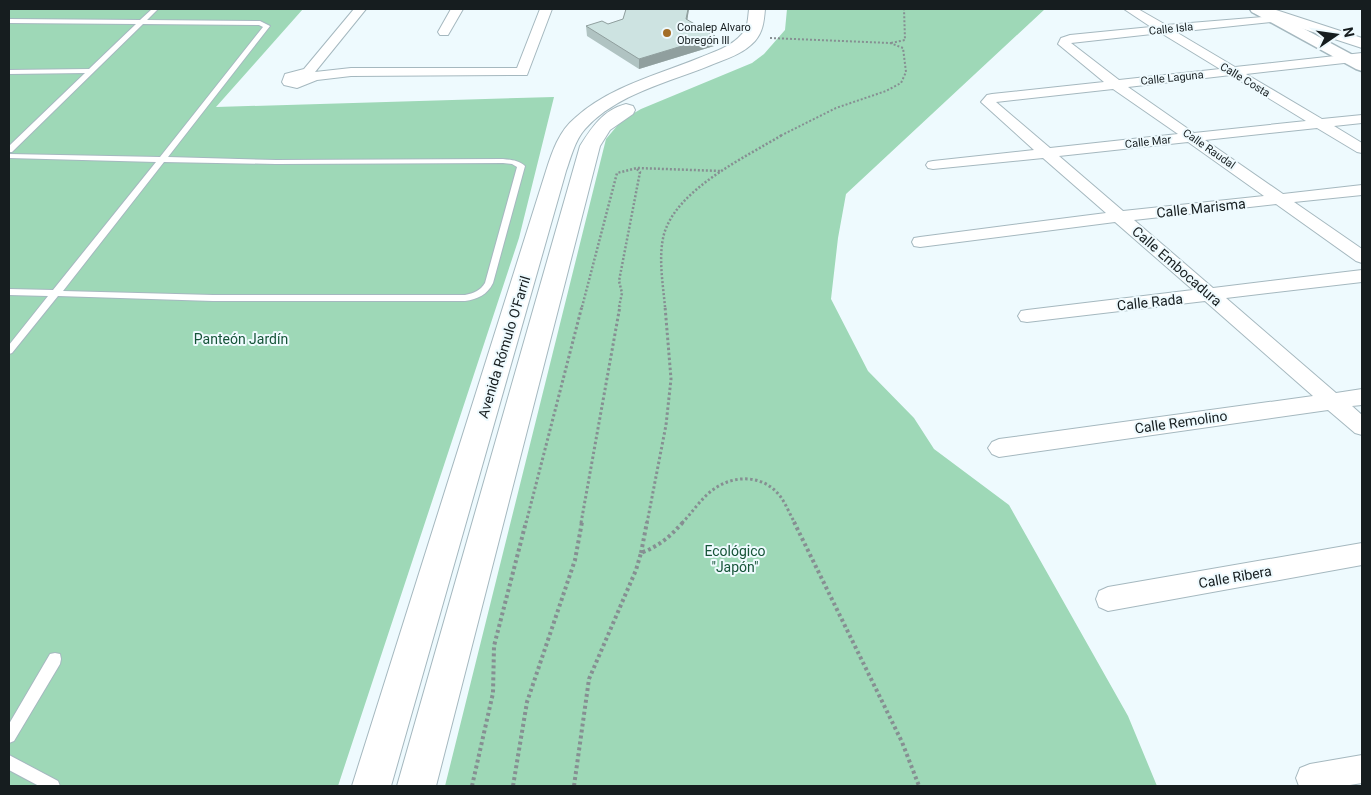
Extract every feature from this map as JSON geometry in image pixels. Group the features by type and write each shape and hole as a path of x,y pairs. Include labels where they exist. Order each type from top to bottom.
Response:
{"main road":[{"name":"Avenida Rómulo O'Farril","path":"371,786 556,171 566,144 581,122 604,105 738,46 753,32 757,9"},
{"path":"770,38 773,29 774,9"},
{"path":"1262,12 1362,43"},
{"name":"Avenida Rómulo O'Farril","path":"416,786 590,146 602,126 619,114 737,64 755,53 770,38"}],"street":[{"path":"360,9 310,75 331,72 522,72 546,9"},
{"path":"444,32 457,9"},
{"name":"Calle Costa","path":"1130,9 1362,149"},
{"path":"1262,12 1355,58 1362,66"},
{"name":"Calle Isla","path":"1070,39 1164,30 1262,12"},
{"name":"Calle Raudal","path":"1070,39 1065,40 1064,44 1068,48 1117,85 1362,257"},
{"name":"Calle Laguna","path":"990,106 988,102 992,98 1355,58"},
{"name":"Calle Embocadura","path":"990,106 1120,216 1362,427"},
{"name":"Calle Mar","path":"934,165 1362,119"},
{"name":"Calle Marisma","path":"920,242 1120,216 1362,190"},
{"name":"Calle Rada","path":"1027,316 1362,276"},
{"name":"Calle Remolino","path":"999,448 1362,397"},
{"name":"Calle Ribera","path":"1108,599 1362,554"},
{"path":"1310,778 1362,769"}],"lane":[{"path":"9,150 155,9"},
{"path":"9,21 260,23 267,26 9,350"},
{"path":"9,72 89,71"},
{"path":"9,156 162,160 503,161 514,162 521,166 489,283 486,289 475,296 465,298 213,298 9,292"},
{"path":"9,736 55,659"},
{"path":"9,762 53,786"}],"path":[{"path":"770,38 890,43 905,40 904,9"},
{"path":"574,786 589,678 636,570 666,426 671,379 662,266 664,235 674,212 699,186 722,171 795,127 836,108 886,91 901,83 906,72 904,51 903,48 890,43"},
{"path":"472,786 492,693 494,646 616,173 637,168 722,171"},
{"path":"513,786 527,702 574,560 622,293 619,281 640,172 637,168"},
{"path":"641,553 657,546 670,537 714,488 734,479 752,479 766,484 780,496 800,533 902,742 919,786"}],"green space":[{"name":"Panteón Jardín","path":"9,9 303,9 216,107 554,97 519,238 338,786 9,786"},
{"name":"Ecológico \"Japón\"","path":"787,9 1045,9 846,194 838,238 831,299 868,371 914,418 934,449 1009,505 1128,716 1157,786 445,786 606,139 622,120 641,109 752,63 764,54 785,30"}],"building":[{"path":"626,9 688,9 686,19 715,36 639,59 586,26 602,21 608,24 623,19"}],"place":[{"name":"Conalep Alvaro Obregón lll","path":"667,33"}]}
